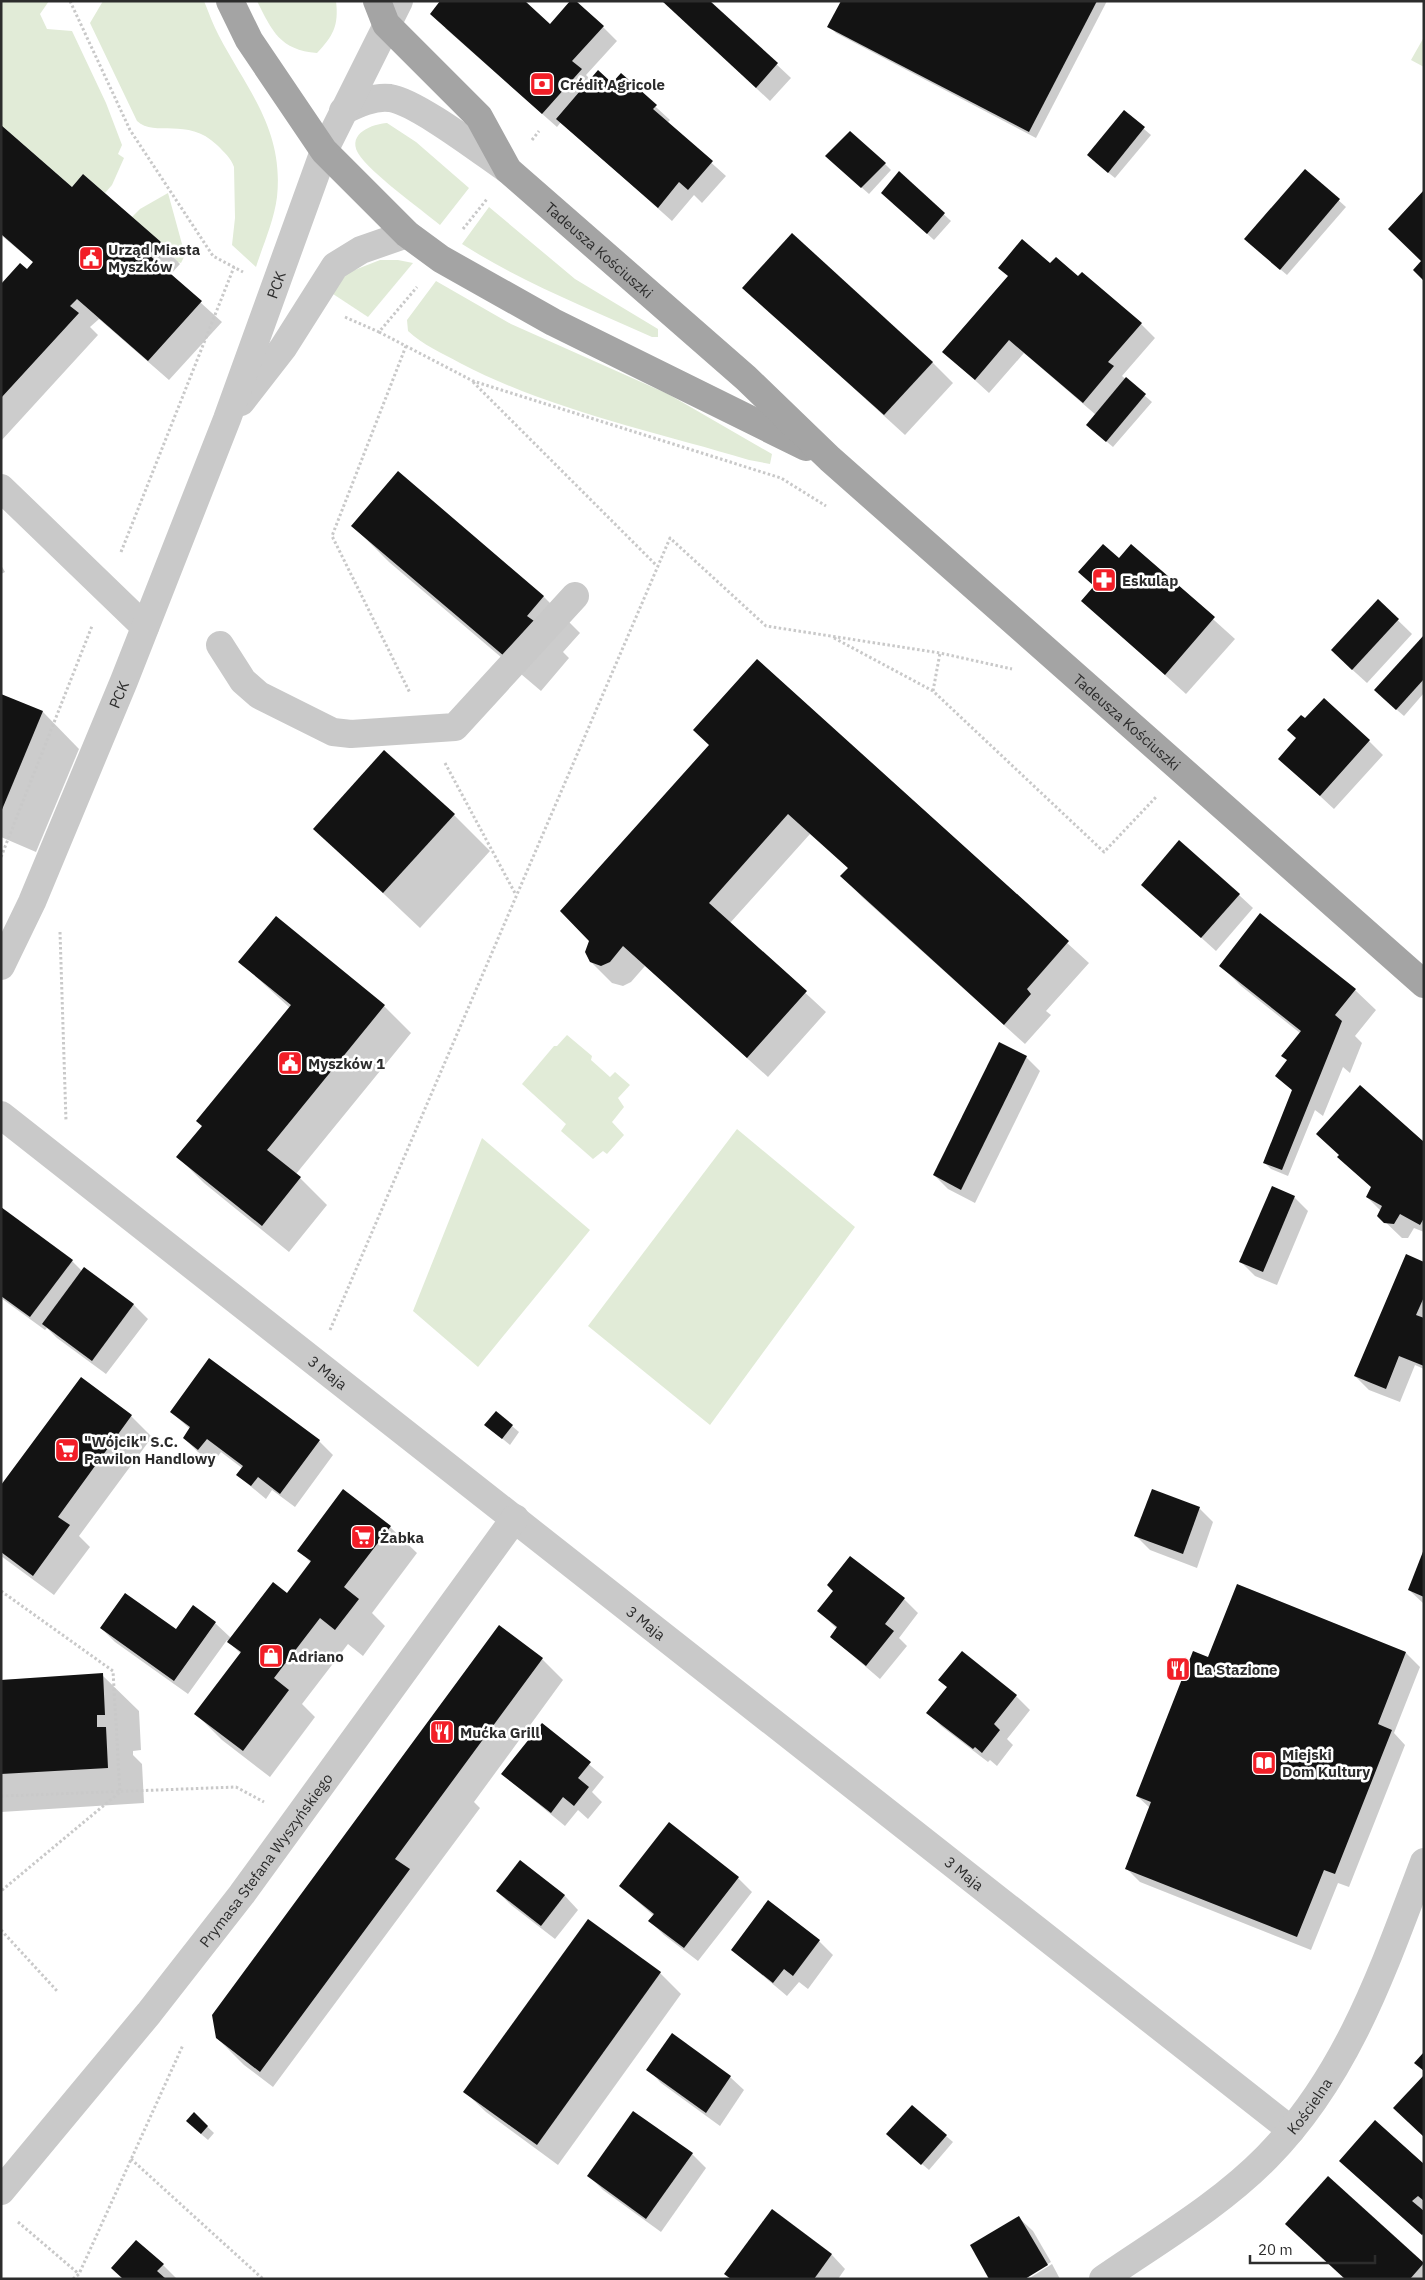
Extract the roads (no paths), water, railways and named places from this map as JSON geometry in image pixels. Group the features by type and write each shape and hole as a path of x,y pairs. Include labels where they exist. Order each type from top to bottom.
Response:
{"main road":[{"name":"Tadeusza Kościuszki","path":"230,1 249,40 324,151 407,234 441,259 553,322 830,459"},
{"name":"Tadeusza Kościuszki","path":"387,9 479,117 508,170 746,378 830,459 1424,984"}],"street":[{"name":"PCK","path":"1,966 39,884 145,627 227,419 324,151 387,9"},
{"path":"343,111 367,100 391,98 430,117 508,170"},
{"name":"PCK","path":"227,419 283,348 334,266 361,250 407,234"},
{"path":"1,488 145,627"},
{"path":"220,645 243,681 259,695 333,732 351,734 455,728 575,596"},
{"name":"3 Maja","path":"1,1115 1291,2130"},
{"name":"Prymasa Stefana Wyszyńskiego","path":"1,2191 149,2013 242,1894 515,1518"},
{"name":"Kościelna","path":"1103,2279 1235,2187 1268,2157 1291,2130 1324,2086 1360,2023 1423,1866"}],"place":[{"name":"Crédit Agricole","path":"542,84"},
{"name":"Urząd Miasta Myszków","path":"91,258"},
{"name":"Eskulap","path":"1104,580"},
{"name":"Myszków 1","path":"290,1063"},
{"name":"\"Wójcik\" S.C. Pawilon Handlowy","path":"67,1450"},
{"name":"Żabka","path":"363,1537"},
{"name":"Adriano","path":"271,1656"},
{"name":"La Stazione","path":"1178,1669"},
{"name":"Mućka Grill","path":"442,1732"},
{"name":"Miejski Dom Kultury","path":"1264,1763"}]}
